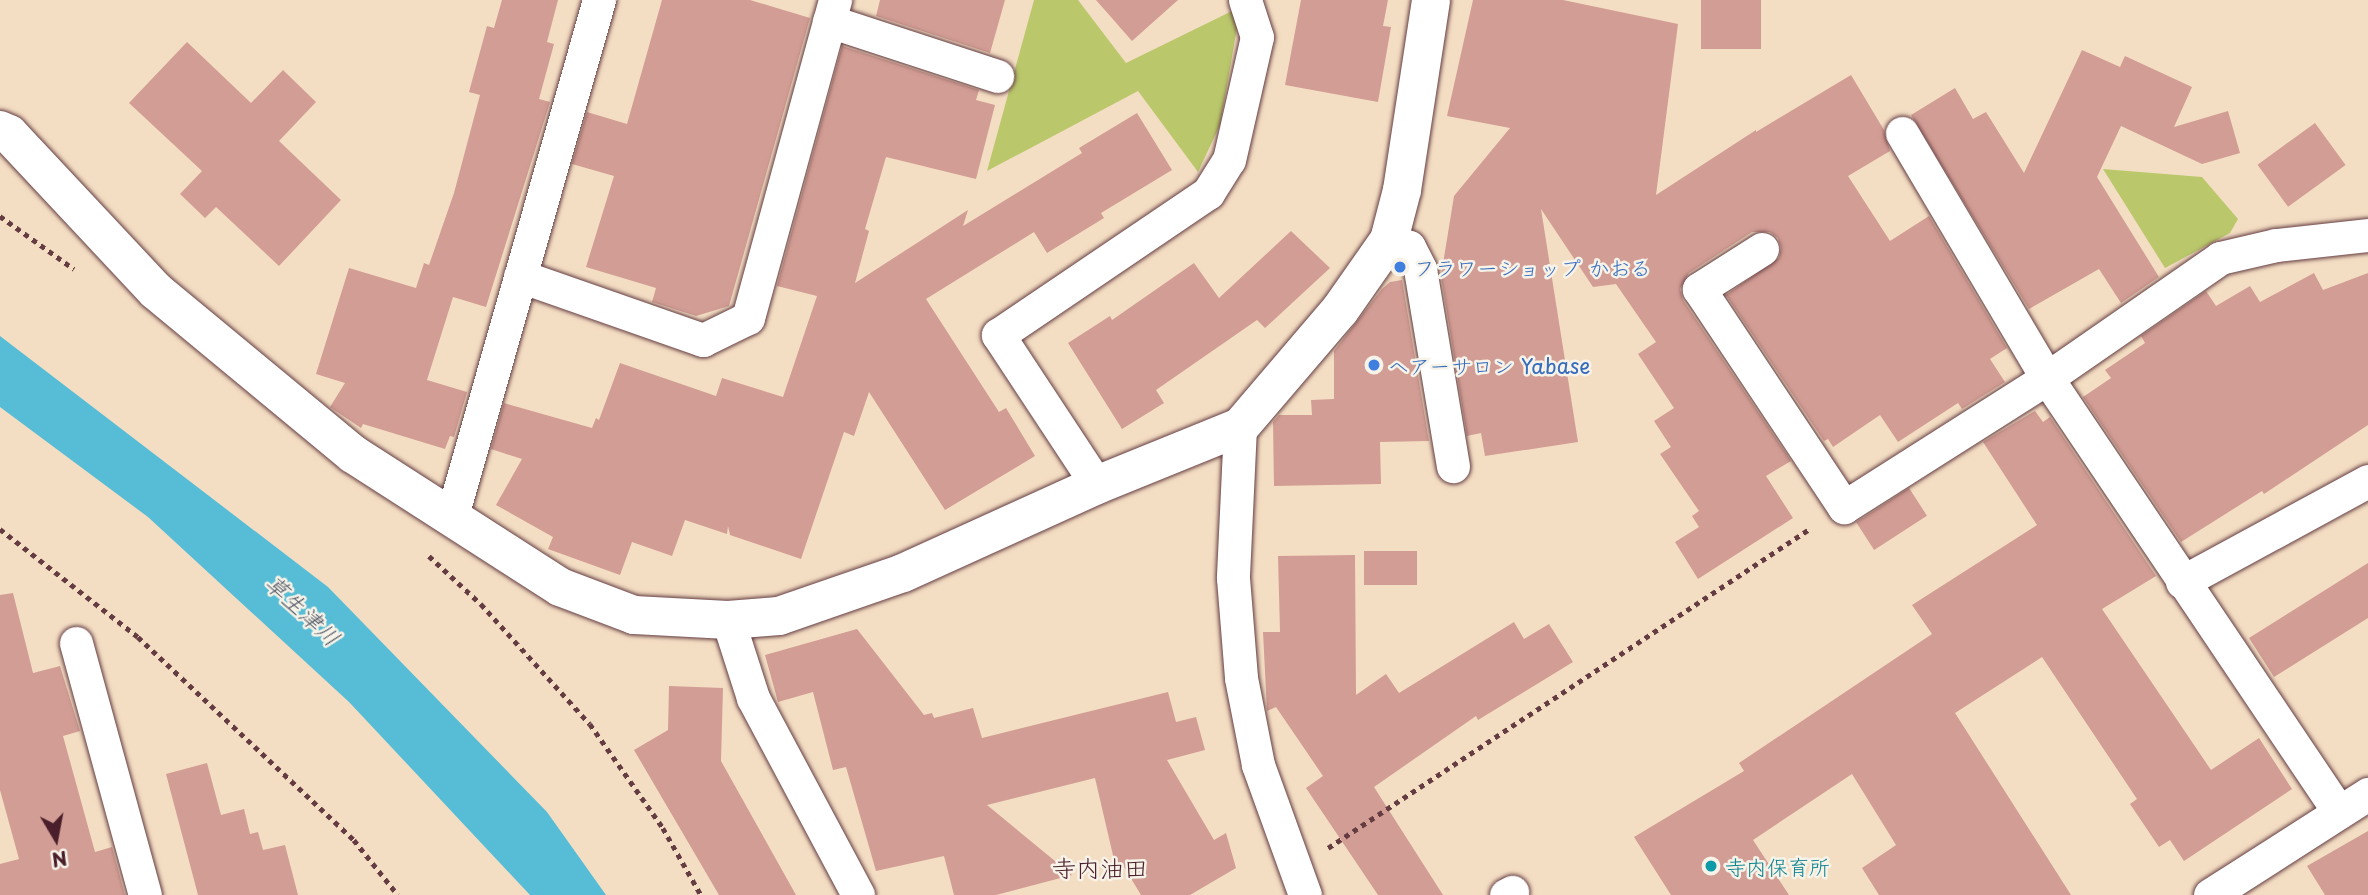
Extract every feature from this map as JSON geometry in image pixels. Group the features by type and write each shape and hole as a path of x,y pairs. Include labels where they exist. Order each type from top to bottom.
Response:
{"street":[{"path":"452,516 599,0"},
{"path":"1097,485 998,335 1209,193 1228,160 1257,37 1245,0"},
{"path":"0,130 9,134 156,290 353,454 560,587 634,615 728,620 779,616 903,573 1097,485 1240,427 1340,310 1389,240 1402,190 1432,0"},
{"path":"520,276 703,340 748,318 832,10 998,76"},
{"path":"1902,133 2047,377 2182,582 2339,812"},
{"path":"1762,248 1699,289 1844,507 2047,377 2220,258 2276,245 2368,235"},
{"path":"1389,240 1409,247 1420,269 1453,466"},
{"path":"1240,427 1233,578 1241,678 1258,765 1300,883"},
{"path":"2182,582 2368,481"},
{"path":"728,620 752,698 858,895"},
{"path":"76,643 145,895"},
{"path":"2210,895 2368,794"}],"path":[{"path":"0,216 79,273"},
{"path":"1300,883 1844,507"},
{"path":"0,529 138,636 354,840 398,895"},
{"path":"420,548 481,604 590,724 663,828 701,895"}],"green space":[{"path":"1034,0 1078,0 1126,63 1232,11 1237,28 1220,125 1198,172 1138,91 987,171"},
{"path":"2103,169 2202,177 2238,219 2230,233 2165,268"}],"water":[{"name":"草生津川","path":"0,336 328,587 547,812 606,895 530,895 349,702 148,517 0,407"}],"building":[{"path":"502,0 558,0 547,42 554,44 539,99 550,102 486,307 453,297 427,380 467,392 454,437 450,436 445,449 363,424 361,428 330,407 345,383 316,374 349,268 416,288 424,263 429,265 454,193 480,95 469,92 487,26 494,28"},
{"path":"662,0 750,0 810,18 729,306 696,316 652,302 656,288 586,267 614,176 572,164 587,112 627,124"},
{"path":"880,0 1005,0 990,53 876,16"},
{"path":"1096,0 1178,0 1132,41"},
{"path":"1301,0 1388,0 1383,26 1391,27 1378,102 1285,85"},
{"path":"1473,0 1563,0 1678,24 1656,195 1756,130 1851,75 1884,130 1890,151 1848,176 1890,241 1929,216 2007,348 1990,359 2005,382 1962,409 1958,403 1898,442 1880,415 1833,447 1828,439 1824,441 1726,295 1779,258 1781,248 1778,238 1770,232 1752,232 1689,273 1680,289 1683,300 1791,461 1766,476 1793,518 1698,579 1675,542 1699,527 1692,516 1699,511 1660,454 1671,447 1654,421 1674,408 1638,354 1656,342 1616,284 1593,287 1541,209 1578,442 1485,456 1481,433 1467,436 1441,276 1454,196 1510,128 1447,116"},
{"path":"1701,0 1761,0 1761,49 1701,49"},
{"path":"187,42 251,103 283,70 316,102 279,141 341,200 279,266 216,207 205,218 180,194 202,171 129,103"},
{"path":"842,46 979,90 976,100 995,105 976,179 886,157 865,229 869,231 855,283 968,210 963,226 1082,153 1079,148 1137,113 1172,170 1101,213 1104,218 1047,253 1034,232 926,299 999,412 1006,408 1035,456 945,510 869,392 854,436 844,432 801,559 730,535 728,526 727,534 685,520 672,556 632,542 620,575 548,549 553,537 496,505 522,459 491,449 504,403 592,428 596,418 599,420 620,363 716,396 722,378 783,397 817,296 777,286"},
{"path":"2082,50 2120,67 2125,56 2192,87 2174,127 2228,111 2240,153 2202,164 2121,126 2097,177 2159,277 2121,303 2099,269 2029,309 1911,115 1955,88 1973,119 1986,112 2024,173"},
{"path":"2315,123 2346,165 2288,207 2258,165"},
{"path":"1291,231 1330,268 1265,328 1257,320 1156,390 1164,403 1122,429 1068,343 1110,316 1112,320 1194,263 1219,298"},
{"path":"2314,273 2323,290 2368,273 2368,425 2264,494 2262,491 2181,542 2083,397 2111,378 2105,370 2145,343 2141,336 2206,291 2216,306 2250,286 2260,302"},
{"path":"1402,280 1429,441 1380,442 1381,484 1274,486 1273,422 1279,415 1312,415 1311,400 1334,399 1334,351 1382,289 1390,282"},
{"path":"2035,411 2043,422 2050,417 2156,576 2102,609 2211,770 2259,738 2292,789 2184,861 2170,840 2159,847 2130,804 2137,799 2042,657 1955,713 2071,895 1879,895 1862,868 1896,845 1852,774 1753,840 1789,895 1671,895 1634,837 1744,771 1739,763 1932,634 1912,605 2037,525 1983,442"},
{"path":"1909,488 1927,516 1874,550 1856,522"},
{"path":"1364,551 1417,551 1417,585 1364,585"},
{"path":"1355,555 1356,695 1386,674 1399,693 1514,622 1524,639 1549,624 1573,662 1478,720 1476,716 1374,787 1443,895 1378,895 1306,788 1323,776 1276,707 1267,711 1263,632 1280,632 1278,556"},
{"path":"2368,563 2368,618 2274,677 2249,638"},
{"path":"13,593 33,673 60,666 80,731 63,736 95,852 112,847 125,895 0,895 0,864 19,859 0,790 0,595"},
{"path":"857,629 924,715 932,713 934,718 973,708 982,738 1168,692 1176,722 1196,717 1205,750 1167,760 1214,840 1226,833 1236,868 1190,895 1141,895 1121,862 1115,864 1095,778 987,805 1072,875 996,895 954,895 944,856 876,871 846,767 833,770 813,692 778,702 765,655"},
{"path":"669,686 723,688 721,761 796,895 719,895 634,750 668,730"},
{"path":"207,763 221,815 244,809 250,834 258,832 263,850 285,845 298,895 198,895 166,774"},
{"path":"2368,831 2368,895 2325,895 2307,866"}],"place":[{"name":"フラワーショップ かおる","path":"1400,267"},
{"name":"ヘアーサロン Yabase","path":"1374,365"},
{"name":"寺内保育所","path":"1711,866"}],"district":[{"name":"寺内油田","path":"1100,868"}]}
